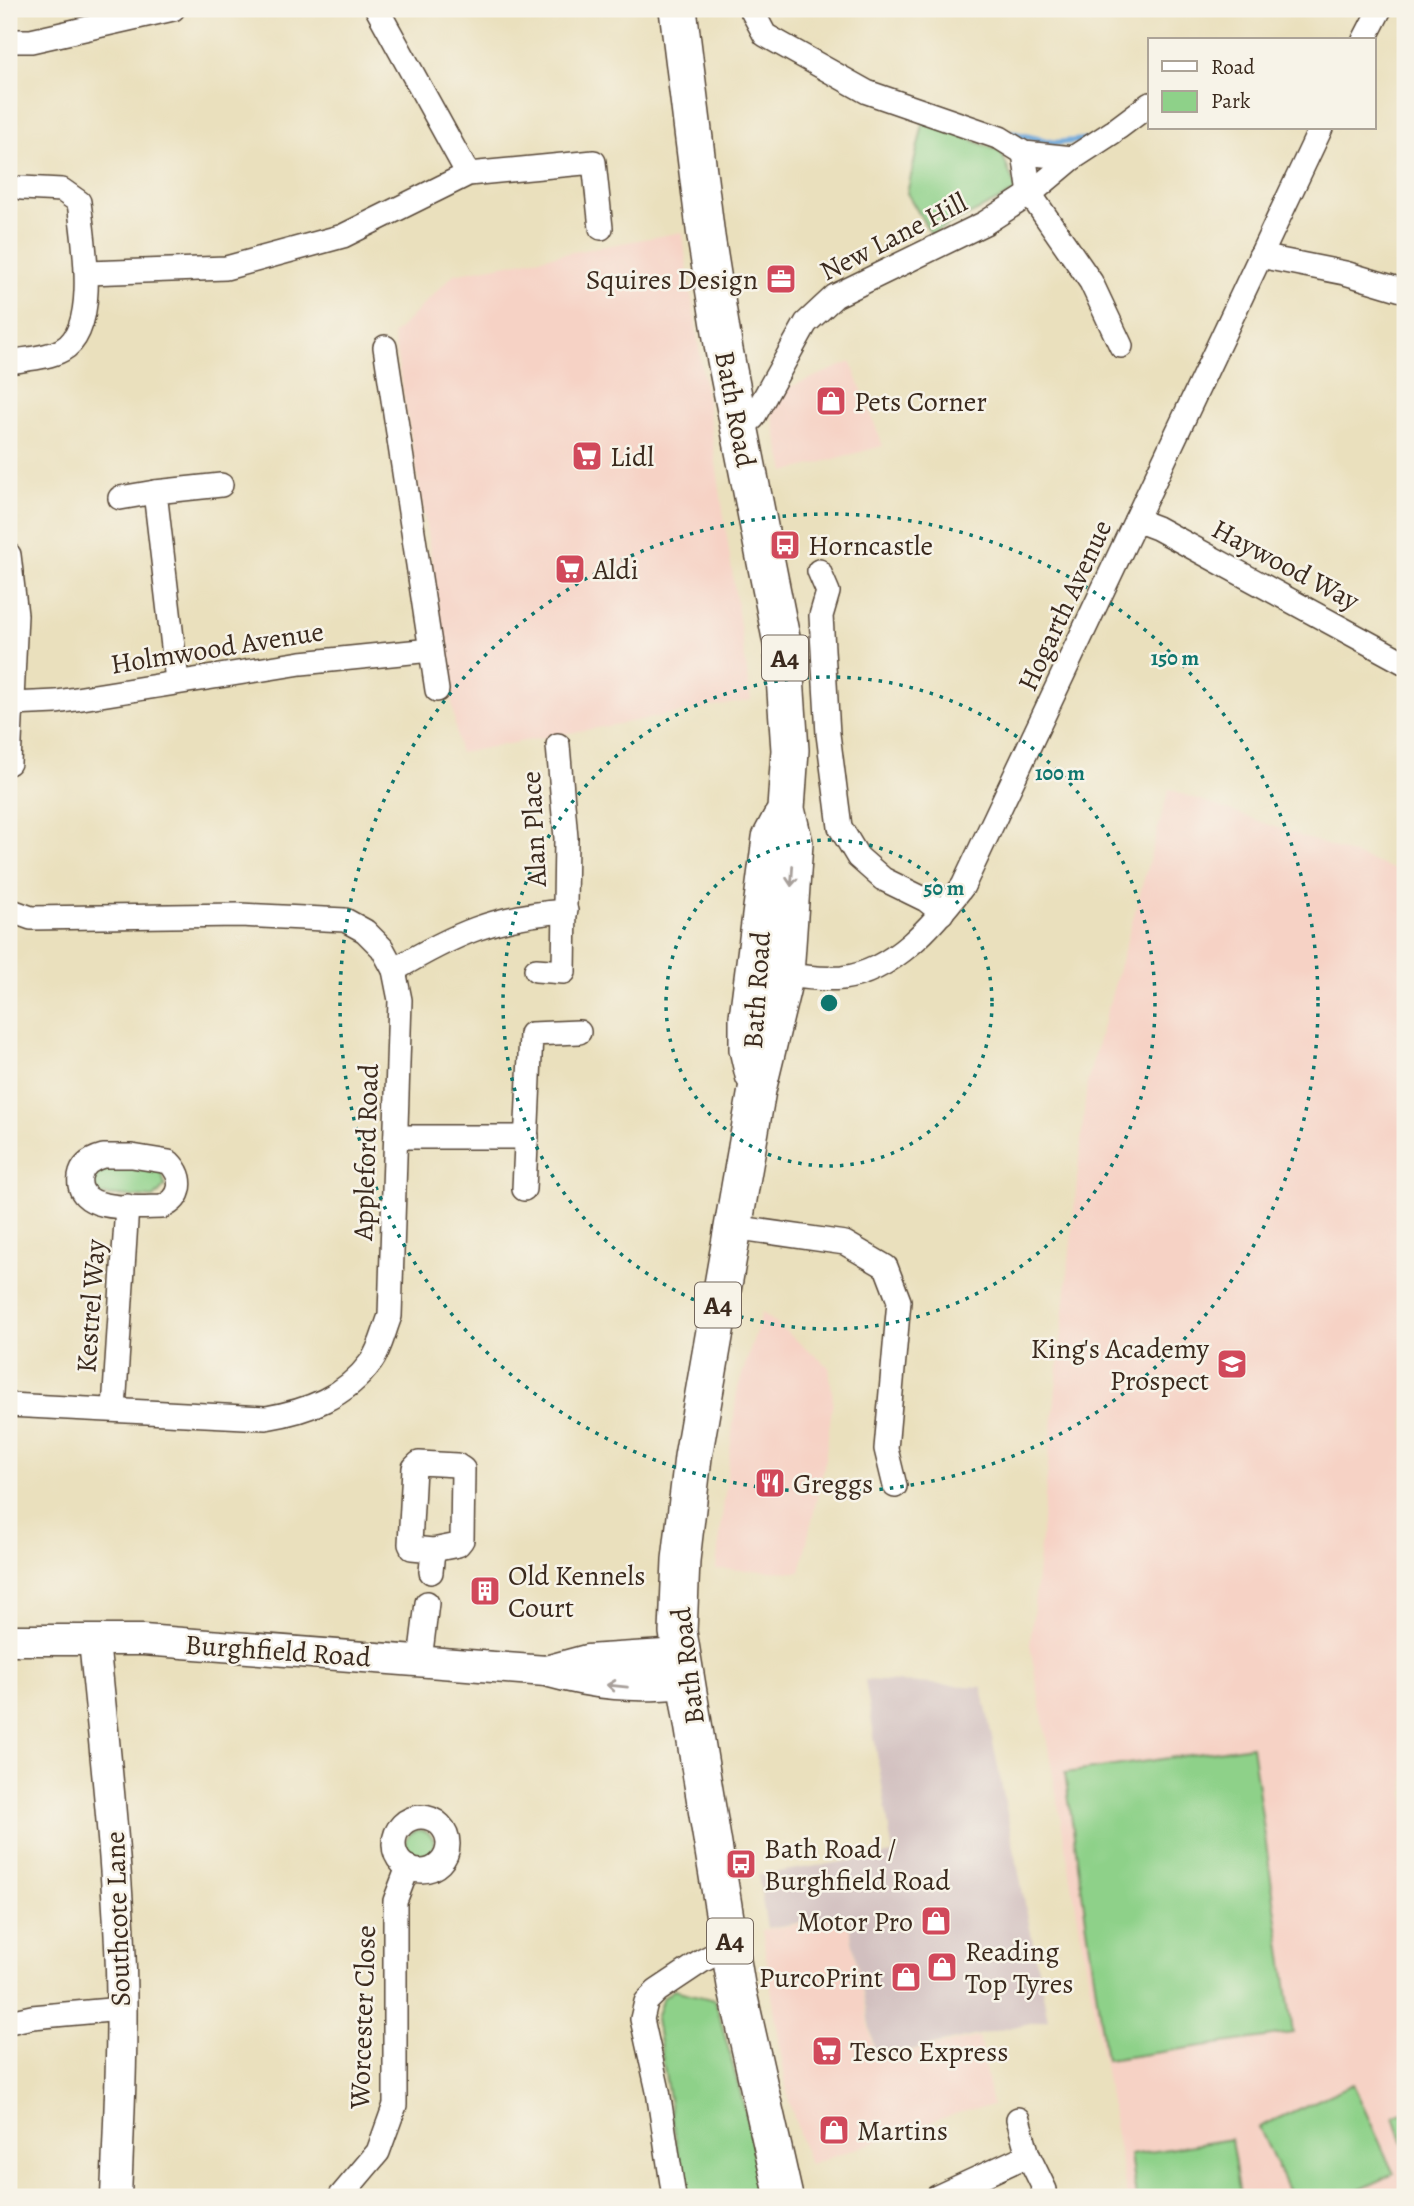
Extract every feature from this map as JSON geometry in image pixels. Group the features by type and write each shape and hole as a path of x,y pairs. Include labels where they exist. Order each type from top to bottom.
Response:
{"main road":[{"name":"Bath Road","path":"678,9 708,251 783,648 790,723 786,809 771,838 770,972 748,1017 748,1049 758,1090 685,1516 678,1597 682,1668 716,1953 736,1985 784,2197"}],"street":[{"path":"9,41 31,41 173,9"},
{"path":"377,9 468,174"},
{"path":"751,9 765,35 867,92 1000,138 1024,153 1073,158"},
{"path":"1365,38 1380,9"},
{"name":"New Lane Hill","path":"740,429 753,418 806,323 835,296 985,223 1030,194 1073,158 1148,106"},
{"name":"Hogarth Avenue","path":"770,972 840,978 860,974 883,964 942,913 963,886 1320,130"},
{"path":"1024,153 1030,194 1091,282 1121,346"},
{"path":"88,273 226,268 343,236 468,174 594,162 601,228"},
{"path":"9,362 62,350 78,330 88,273 79,202 62,190 22,188"},
{"path":"1260,256 1345,273 1405,291"},
{"path":"385,347 437,690"},
{"path":"120,498 221,485"},
{"path":"155,492 177,681"},
{"name":"Haywood Way","path":"1136,520 1157,528 1405,663"},
{"path":"9,555 16,615 9,763"},
{"path":"819,571 828,593 821,616 828,734 840,827 858,857 883,879 926,900 942,913"},
{"name":"Holmwood Avenue","path":"12,704 57,702 301,663 431,650"},
{"name":"Alan Place","path":"536,970 564,972 566,838 558,745"},
{"name":"Appleford Road","path":"9,910 31,918 252,915 345,920 365,931 382,948 394,970 400,1000 390,1316 372,1360 349,1386 326,1401 296,1413 266,1418 9,1405"},
{"name":"Alan Place","path":"394,970 451,936 503,920 566,911"},
{"path":"524,1189 531,1034 579,1032"},
{"path":"396,1137 527,1137"},
{"name":"Kestrel Way","path":"114,1409 127,1206"},
{"path":"733,1227 845,1243 886,1267 900,1301 886,1449 895,1486"},
{"path":"420,1660 427,1603"},
{"name":"Burghfield Road","path":"9,1640 143,1640 420,1660 546,1671 589,1683 633,1688 682,1668"},
{"name":"Southcote Lane","path":"94,1641 113,1826 121,2009 116,2197"},
{"name":"Worcester Close","path":"340,2197 378,2152 395,2105 395,1901 408,1867"},
{"path":"674,2197 658,2091 642,2019 646,2003 657,1992 716,1953"},
{"path":"9,2022 32,2017 121,2009"},
{"path":"1018,2119 1028,2155 1045,2190"},
{"path":"937,2197 1028,2155"}],"shaded area":[{"path":"682,232 751,700 459,753 434,574 393,335 454,274"},
{"path":"851,362 883,446 785,472 768,396"},
{"name":"King's Academy Prospect","path":"1169,789 1405,873 1405,2197 1394,2197 1391,2189 1374,2197 1127,2197 1030,1645 1087,1083"},
{"path":"762,1312 829,1367 833,1400 824,1467 800,1572 716,1569 737,1391"},
{"path":"865,1680 982,1687 1048,2019 876,2058 847,1915 767,1928 758,1875 893,1854"},
{"path":"847,1916 875,2059 979,2037 992,2106 969,2109 809,2165 788,2098 762,1930"}],"green space":[{"path":"924,120 1001,152 1017,191 931,234 907,193"},
{"path":"100,1165 161,1169 165,1186 154,1198 100,1195 92,1181"},
{"path":"1252,1746 1293,2033 1106,2060 1065,1773"},
{"path":"420,1830 430,1834 434,1844 430,1854 420,1858 410,1854 406,1844 410,1834"},
{"path":"674,1990 715,2000 769,2197 685,2197 656,2019 662,1999"},
{"path":"1353,2084 1394,2174 1344,2197 1291,2197 1259,2127"},
{"path":"1405,2112 1405,2151 1394,2116"},
{"path":"1231,2139 1240,2197 1136,2197 1130,2155"}],"waterway":[{"path":"1012,133 1055,143 1083,140"}],"place":[{"name":"Squires Design","path":"781,279"},
{"name":"Pets Corner","path":"831,401"},
{"name":"Lidl","path":"587,456"},
{"name":"Horncastle","path":"785,545"},
{"name":"Aldi","path":"570,569"},
{"name":"King's Academy Prospect","path":"1232,1364"},
{"name":"Greggs","path":"770,1483"},
{"name":"Old Kennels Court","path":"485,1591"},
{"name":"Bath Road / Burghfield Road","path":"741,1864"},
{"name":"Motor Pro","path":"936,1921"},
{"name":"Reading Top Tyres","path":"942,1967"},
{"name":"PurcoPrint","path":"906,1977"},
{"name":"Tesco Express","path":"827,2051"},
{"name":"Martins","path":"834,2130"}]}
